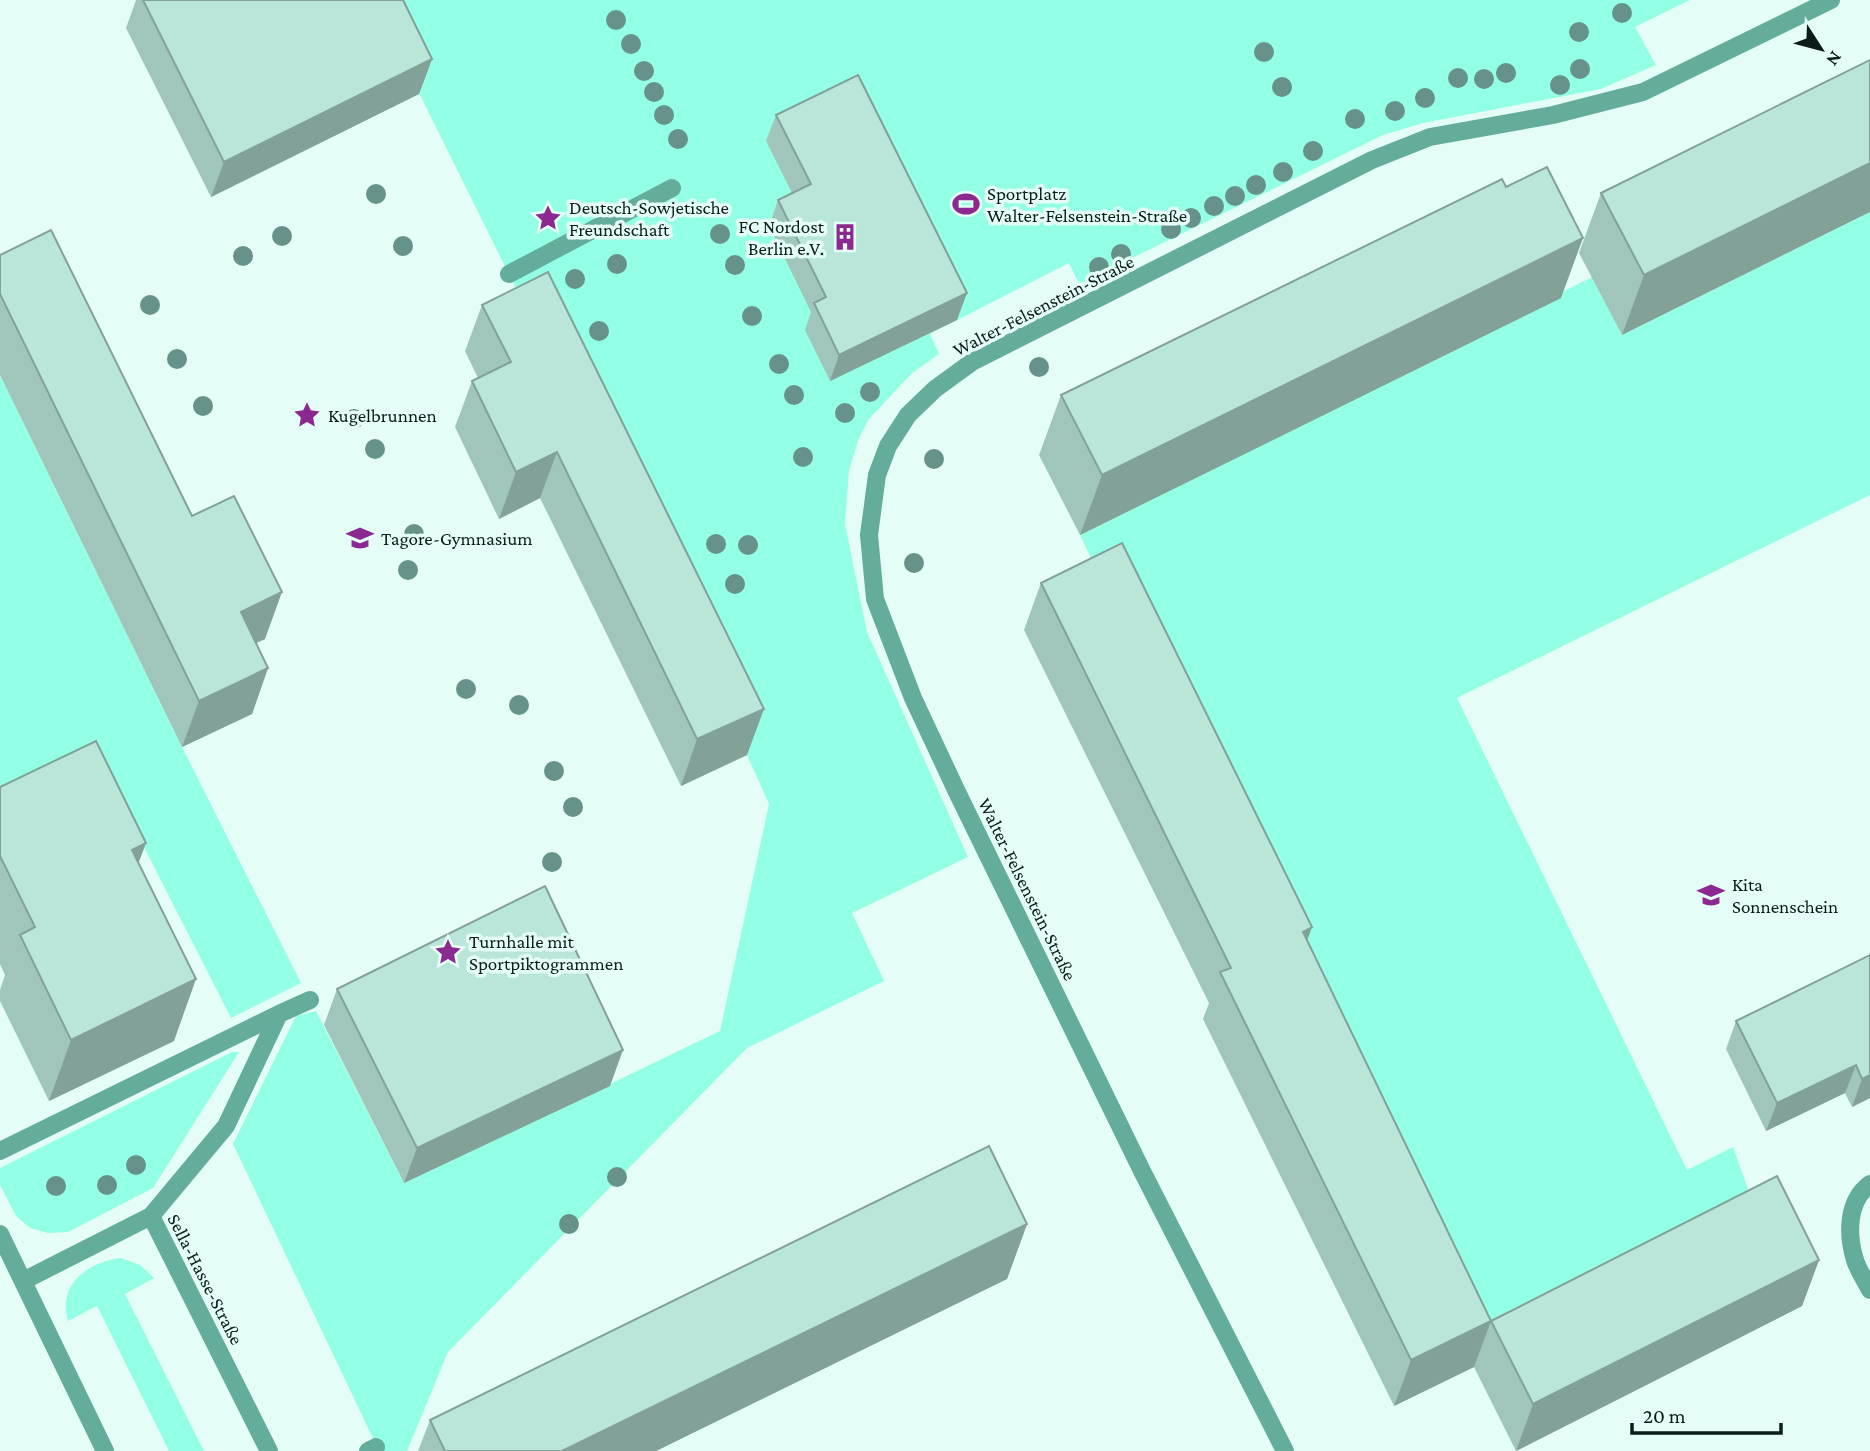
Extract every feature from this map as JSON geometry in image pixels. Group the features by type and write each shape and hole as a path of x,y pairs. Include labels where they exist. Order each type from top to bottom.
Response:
{"street":[{"name":"Walter-Felsenstein-Straße","path":"1285,1451 1142,1171 957,792 889,638 875,599 869,535 877,475 888,446 908,415 936,389 972,362 1372,160 1430,137 1553,115 1643,92 1831,0"},
{"path":"509,274 672,188"},
{"path":"0,1151 310,1000"},
{"path":"151,1216 226,1126 279,1014"},
{"path":"1870,1184 1855,1199 1850,1224 1855,1260 1870,1290"},
{"name":"Sella-Hasse-Straße","path":"23,1281 151,1216 269,1451"},
{"path":"0,1234 105,1451"}],"green space":[{"path":"373,0 1690,0 1635,27 1656,65 1601,89 1423,123 1383,135 1079,284 1069,263 930,334 939,354 911,374 869,419 859,438 849,470 845,524 867,632 968,857 852,913 884,981 747,1048 448,1352 407,1451 379,1451 233,1144 296,1016 316,1011 404,1183 720,1031 769,804"},
{"path":"1870,201 1870,495 1457,698 1687,1170 1733,1147 1760,1223 1474,1367 1080,535 1592,277 1622,335 1862,216"},
{"path":"0,375 301,983 231,1018 92,745 0,790"},
{"path":"232,1052 239,1052 153,1188 68,1232 48,1233 30,1228 16,1216 0,1185 0,1168"},
{"path":"121,1258 140,1265 154,1278 125,1294 204,1451 169,1451 97,1306 68,1321 67,1296 78,1277 97,1264"}],"building":[{"path":"143,0 403,0 432,59 224,162"},
{"path":"1870,60 1870,163 1644,275 1601,193"},
{"name":"FC Nordost Berlin e.V.","path":"858,75 967,293 839,355 814,303 826,297 778,200 811,184 776,115"},
{"path":"1547,167 1583,238 1102,475 1061,395 1502,179 1506,187"},
{"path":"51,230 192,516 234,496 282,592 241,612 268,668 199,701 0,294 0,255"},
{"path":"548,272 764,709 697,739 557,452 516,472 472,381 511,362 482,305"},
{"path":"1122,543 1312,927 1303,932 1491,1321 1411,1360 1220,972 1231,968 1041,583"},
{"path":"96,741 146,843 132,850 196,979 71,1040 20,935 35,927 0,856 0,787"},
{"path":"545,886 623,1050 417,1148 337,989"},
{"path":"1870,955 1870,1075 1862,1079 1856,1065 1777,1103 1736,1021"},
{"path":"989,1146 1027,1224 562,1451 445,1451 430,1420"},
{"path":"1777,1176 1819,1260 1533,1404 1491,1321"}],"place":[{"name":"Sportplatz Walter-Felsenstein-Straße","path":"966,204"},
{"name":"Deutsch-Sowjetische Freundschaft","path":"548,218"},
{"name":"FC Nordost Berlin e.V.","path":"845,237"},
{"name":"Kugelbrunnen","path":"307,415"},
{"name":"Tagore-Gymnasium","path":"360,538"},
{"name":"Kita Sonnenschein","path":"1711,895"},
{"name":"Turnhalle mit Sportpiktogrammen","path":"448,952"}]}
